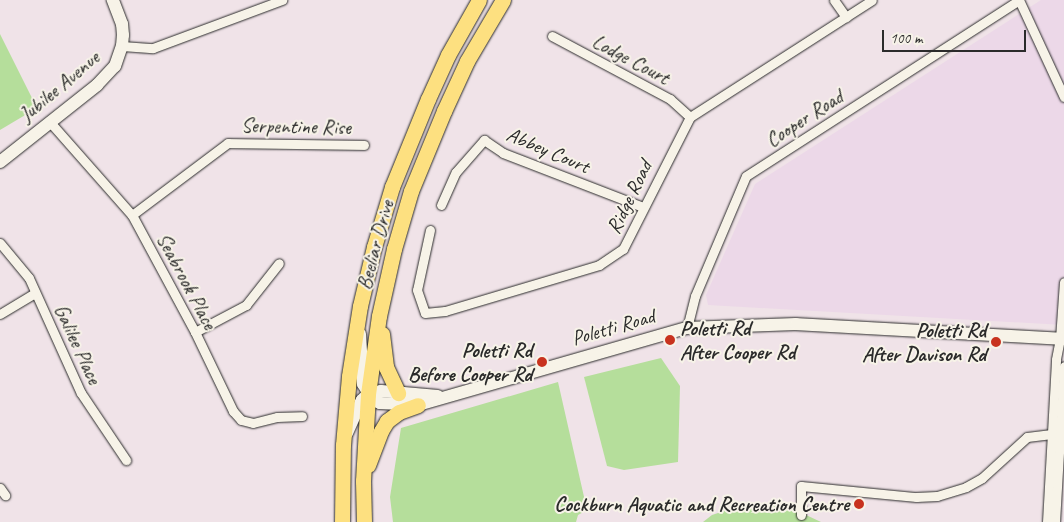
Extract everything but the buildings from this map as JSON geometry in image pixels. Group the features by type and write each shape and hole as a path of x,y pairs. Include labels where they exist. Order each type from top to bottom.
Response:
{"highway":[{"name":"Beeliar Drive","path":"342,522 343,445 349,376 360,306 374,247 392,187 448,55 479,0"},
{"name":"Beeliar Drive","path":"364,522 363,481 368,394 379,316 394,249 411,192 467,61 503,0"},
{"path":"379,316 386,367 398,393"},
{"path":"363,481 381,431 387,421 399,412 418,405"}],"main road":[{"name":"Jubilee Avenue","path":"0,162 107,76 115,66 122,46 122,24 113,0"},
{"path":"343,445 351,420 362,400 368,394 363,384 360,306"},
{"name":"Poletti Road","path":"448,396 381,391 368,394 372,399 380,403 418,405 687,328 734,324 805,324 1062,339"}],"street":[{"path":"122,46 153,48 282,0"},
{"path":"834,0 846,17"},
{"name":"Ridge Road","path":"430,230 417,290 425,313 445,311 599,265 623,249 690,117 872,0"},
{"path":"1019,0 1063,92"},
{"name":"Cooper Road","path":"687,328 695,296 746,176 1019,0"},
{"name":"Lodge Court","path":"552,36 670,99 690,117"},
{"name":"Seabrook Place","path":"49,121 132,215 195,332 233,411 241,420 253,423 277,417 302,416"},
{"name":"Abbey Court","path":"441,204 456,172 484,140 503,153 643,207"},
{"name":"Serpentine Rise","path":"132,215 228,143 364,145"},
{"name":"Galilee Place","path":"0,242 28,278 81,393 126,460"},
{"path":"195,332 246,305 279,263"},
{"path":"1064,282 1062,339 1064,357"},
{"path":"0,314 35,294"},
{"path":"1054,522 1056,359 1062,339"},
{"path":"1047,522 1064,366"},
{"path":"800,515 801,486 916,496 937,496 966,487 982,478 1027,437 1056,433"}],"shaded area":[{"path":"1041,0 1064,0 1064,325 708,305 706,295 755,184"}],"green space":[{"path":"0,34 37,108 0,130"},
{"path":"661,358 680,386 678,462 624,470 607,466 584,377"},
{"path":"558,382 587,510 578,515 576,522 393,522 390,497 401,428"},
{"path":"767,505 791,508 821,522 703,522 712,515 739,506"}],"place":[{"name":"Poletti Rd After Cooper Rd","path":"670,340"},
{"name":"Poletti Rd After Davison Rd","path":"996,342"},
{"name":"Poletti Rd Before Cooper Rd","path":"542,362"},
{"name":"Cockburn Aquatic and Recreation Centre","path":"859,504"}]}
